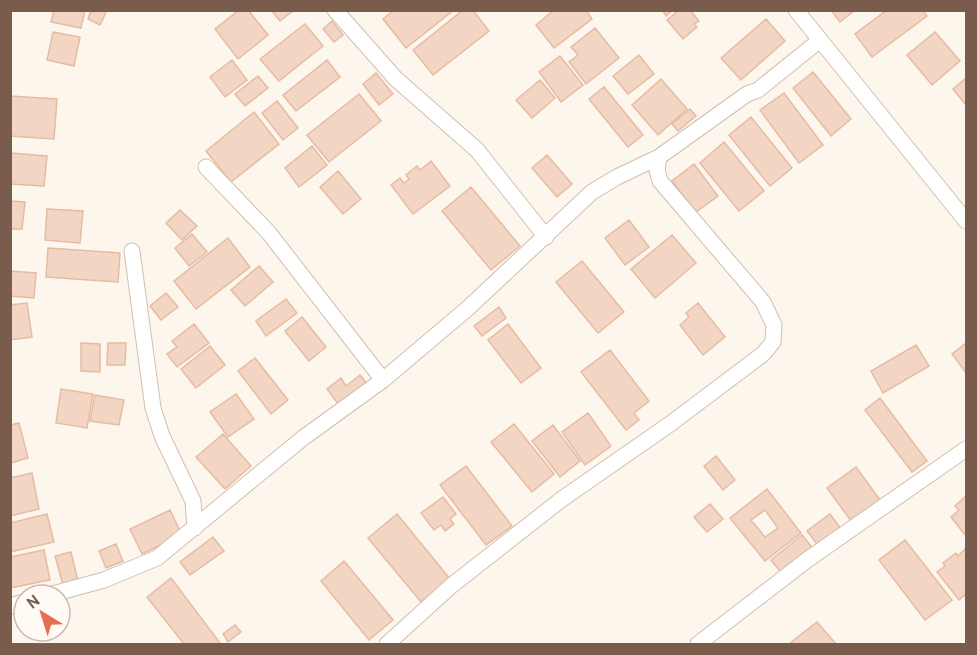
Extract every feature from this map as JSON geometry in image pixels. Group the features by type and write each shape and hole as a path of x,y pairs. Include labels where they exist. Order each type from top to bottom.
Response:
{"street":[{"path":"335,10 396,79 477,150 546,237"},
{"path":"796,10 966,221"},
{"path":"72,589 104,580 157,558 303,438 383,380 467,309 592,192 617,177 659,158 747,94 758,90 820,40"},
{"path":"387,645 451,586 562,499 670,424 763,354 773,342 774,326 763,302 660,181 657,170 659,158"},
{"path":"206,167 269,233 383,380"},
{"path":"132,251 153,408 162,436 193,501 195,528"},
{"path":"698,645 807,560 966,449"}],"building":[{"path":"54,10 85,10 81,28 51,22"},
{"path":"91,10 107,10 100,25 88,19"},
{"path":"239,10 248,10 268,35 238,59 215,29"},
{"path":"271,10 294,10 280,21"},
{"path":"394,10 454,10 406,48 383,19"},
{"path":"463,10 473,10 489,31 433,75 413,50"},
{"path":"554,10 586,10 592,19 554,48 536,25"},
{"path":"662,10 673,10 666,16"},
{"path":"679,10 690,10 699,21 694,24 697,27 683,39 667,20"},
{"path":"831,10 855,10 840,22"},
{"path":"887,10 923,10 927,16 872,57 855,34"},
{"path":"766,19 785,41 741,80 721,58"},
{"path":"332,21 343,35 334,42 323,29"},
{"path":"305,24 323,46 279,81 260,59"},
{"path":"595,28 619,58 586,84 569,62 578,55 571,47"},
{"path":"53,32 80,37 74,66 47,60"},
{"path":"935,32 960,61 932,85 907,55"},
{"path":"639,55 654,74 628,94 613,76"},
{"path":"560,56 583,85 561,102 539,72"},
{"path":"232,60 247,80 225,97 210,77"},
{"path":"327,60 340,77 296,111 283,95"},
{"path":"813,72 851,119 831,136 793,88"},
{"path":"376,73 393,94 379,105 363,84"},
{"path":"258,76 268,88 245,106 235,94"},
{"path":"966,78 966,105 953,89"},
{"path":"661,79 687,109 658,135 632,105"},
{"path":"540,80 555,98 532,118 516,100"},
{"path":"604,87 643,135 628,147 589,99"},
{"path":"784,93 823,145 799,163 760,110"},
{"path":"359,94 381,121 329,162 307,135"},
{"path":"10,96 57,99 54,139 10,136"},
{"path":"277,101 298,128 283,140 262,113"},
{"path":"690,109 696,116 678,131 672,124"},
{"path":"254,112 279,144 231,182 206,151"},
{"path":"751,117 792,168 770,186 729,135"},
{"path":"724,142 764,191 739,211 700,163"},
{"path":"312,146 327,165 299,187 285,168"},
{"path":"11,153 47,156 44,186 10,184"},
{"path":"547,155 572,184 557,197 532,168"},
{"path":"431,161 450,186 413,214 391,185 400,178 404,183 409,179 406,175 417,166 420,170"},
{"path":"694,164 718,196 696,212 672,181"},
{"path":"338,171 361,199 343,214 320,187"},
{"path":"471,187 520,246 491,270 442,211"},
{"path":"10,201 25,202 22,229 10,229"},
{"path":"47,209 83,211 80,243 45,240"},
{"path":"180,210 197,226 182,240 166,223"},
{"path":"629,220 649,247 625,265 605,238"},
{"path":"192,234 207,252 189,266 175,248"},
{"path":"672,235 696,263 655,298 631,269"},
{"path":"228,238 250,267 196,309 174,281"},
{"path":"48,248 120,253 118,282 46,277"},
{"path":"582,261 624,312 598,333 556,282"},
{"path":"259,266 273,282 245,306 231,290"},
{"path":"10,271 36,273 34,298 10,296"},
{"path":"166,293 178,307 161,320 150,306"},
{"path":"286,299 297,313 266,336 256,321"},
{"path":"27,303 32,337 10,340 10,305"},
{"path":"698,303 725,337 703,355 680,325 689,317 686,313"},
{"path":"499,307 506,318 482,336 474,326"},
{"path":"302,317 326,347 309,361 285,331"},
{"path":"194,324 209,343 177,367 167,354 177,347 172,341"},
{"path":"508,324 541,368 521,383 488,340"},
{"path":"81,343 100,344 100,372 81,371"},
{"path":"108,343 126,343 125,365 107,365"},
{"path":"966,343 966,373 952,354"},
{"path":"916,345 929,366 883,393 871,371"},
{"path":"210,346 225,365 196,388 181,369"},
{"path":"610,350 649,401 634,413 639,420 626,430 581,372"},
{"path":"255,358 288,400 271,414 238,371"},
{"path":"360,375 369,386 341,408 327,389 341,378 346,386"},
{"path":"61,389 93,394 87,428 56,423"},
{"path":"236,394 254,419 228,437 210,412"},
{"path":"95,395 124,400 119,425 90,421"},
{"path":"880,398 927,461 912,472 865,410"},
{"path":"588,413 611,446 585,465 562,432"},
{"path":"19,423 28,458 11,463 10,425"},
{"path":"514,424 554,474 532,492 491,442"},
{"path":"553,425 580,461 560,477 532,441"},
{"path":"223,434 251,466 225,489 196,457"},
{"path":"716,456 735,480 723,490 704,466"},
{"path":"466,466 512,526 486,545 440,485"},
{"path":"856,467 883,504 854,525 827,488"},
{"path":"32,473 39,509 10,516 10,478"},
{"path":"767,489 801,533 765,561 730,518","holes":["765,510 778,528 765,537 751,520"]},
{"path":"966,496 966,536 951,517 959,510 955,506"},
{"path":"443,497 456,514 450,519 454,524 445,531 441,525 434,530 421,513"},
{"path":"710,504 723,519 707,532 694,517"},
{"path":"170,510 182,535 142,554 130,529"},
{"path":"47,514 54,542 10,552 10,523"},
{"path":"397,514 450,579 421,602 368,538"},
{"path":"830,514 845,534 822,551 807,531"},
{"path":"802,535 819,556 788,581 771,560"},
{"path":"213,537 224,551 190,575 180,562"},
{"path":"905,540 952,600 925,620 879,560"},
{"path":"116,544 123,561 106,568 99,551"},
{"path":"966,548 966,594 959,600 937,572 945,566 943,563 956,553 958,556"},
{"path":"44,550 50,580 35,583 12,583 10,588 10,557"},
{"path":"71,552 78,581 62,583 55,556"},
{"path":"344,561 393,620 369,640 321,581"},
{"path":"171,578 220,643 184,644 147,597"},
{"path":"817,622 836,644 789,644"},
{"path":"235,625 241,632 228,642 223,634"}]}
